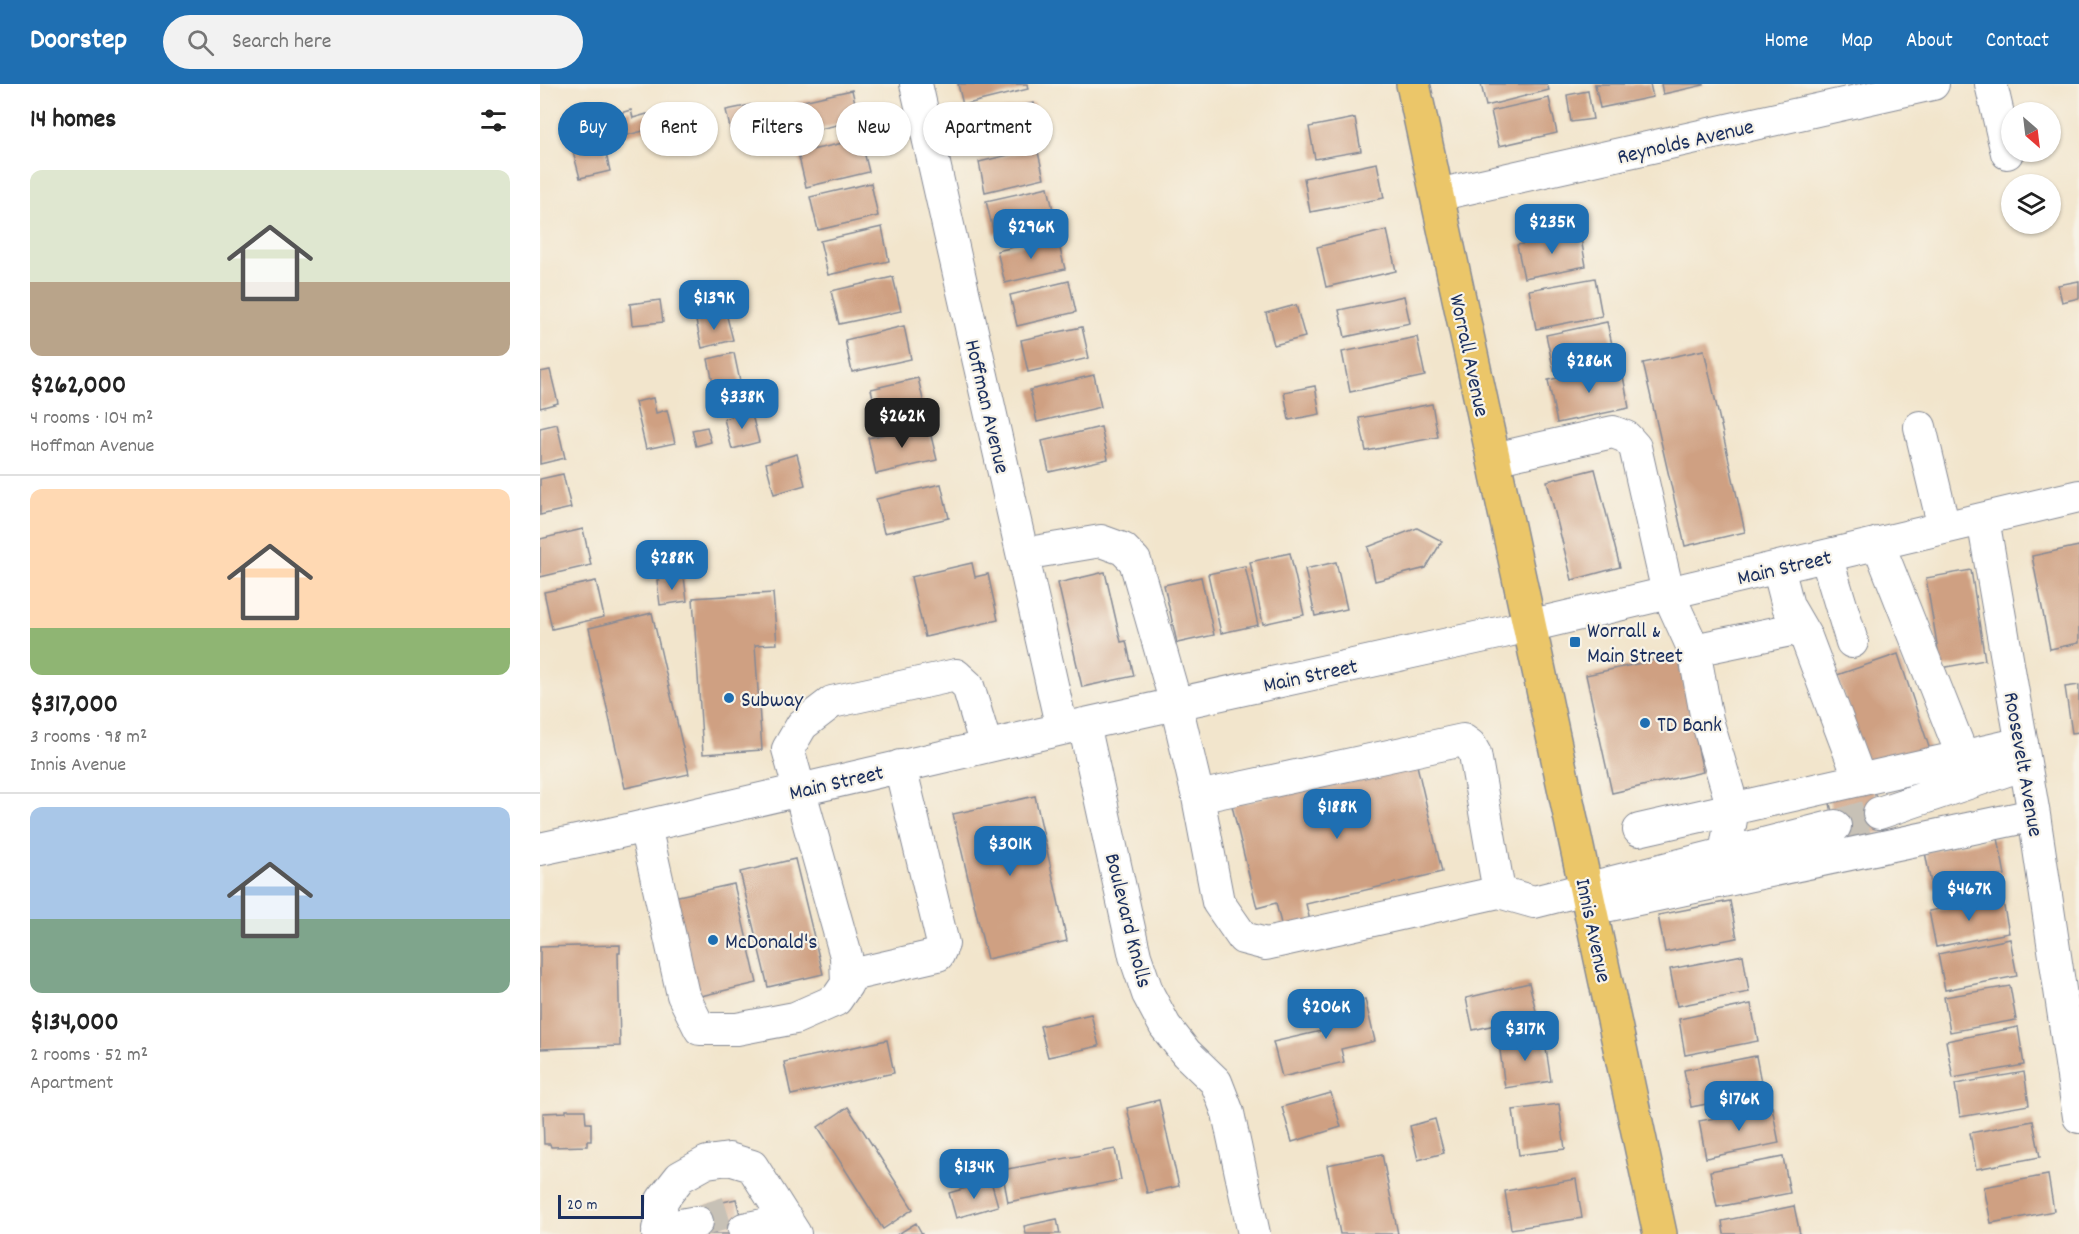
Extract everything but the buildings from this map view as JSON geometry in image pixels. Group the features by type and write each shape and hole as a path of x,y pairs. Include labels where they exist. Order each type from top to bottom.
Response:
{"main road":[{"name":"Worrall Avenue","path":"1413,84 1530,625"},
{"name":"Innis Avenue","path":"1530,625 1660,1234"}],"street":[{"name":"Hoffman Avenue","path":"916,84 1023,554 1073,726"},
{"name":"Reynolds Avenue","path":"1437,195 1933,84"},
{"path":"1990,84 2001,129"},
{"path":"1920,427 1944,528"},
{"path":"1494,459 1613,432 1626,437 1635,447 1668,593 1694,650 1707,720 1733,808 1725,854"},
{"name":"Main Street","path":"540,849 1073,726 1530,625 2079,496"},
{"name":"Roosevelt Avenue","path":"1983,519 2034,815 2079,1117"},
{"path":"1023,554 1101,542 1123,549 1135,561 1176,704 1198,797 1218,902 1243,938 1266,944 1498,892 1534,902 1588,900 2034,815"},
{"path":"1878,543 1963,757"},
{"path":"1826,556 1852,642"},
{"path":"1778,567 1788,606 1829,696 1860,780"},
{"path":"1694,650 1800,628"},
{"path":"645,826 683,994 700,1029 737,1029 795,1018 836,1000 847,984 846,956 788,749 802,725 832,702 956,675 968,686 986,746"},
{"name":"Boulevard Knolls","path":"1073,726 1135,956 1148,994 1165,1026 1186,1053 1216,1082 1228,1113 1254,1234"},
{"path":"1198,797 1463,740 1470,745 1475,754 1498,892"},
{"path":"1639,830 1963,757 2024,754"},
{"path":"1879,813 2024,754"},
{"path":"847,976 938,955 943,944 900,766"},
{"path":"1588,900 1725,854 1835,826"},
{"path":"697,1222 658,1232 662,1200 680,1177 706,1162 729,1159 752,1166 786,1218"},
{"path":"741,1219 786,1218"}],"tunnel":[{"path":"1835,826 1879,813"},
{"path":"697,1222 739,1209"}],"place":[{"name":"Worrall & Main Street","path":"1575,642"},
{"name":"Subway","path":"729,698"},
{"name":"TD Bank","path":"1645,723"},
{"name":"McDonald's","path":"713,940"}]}
